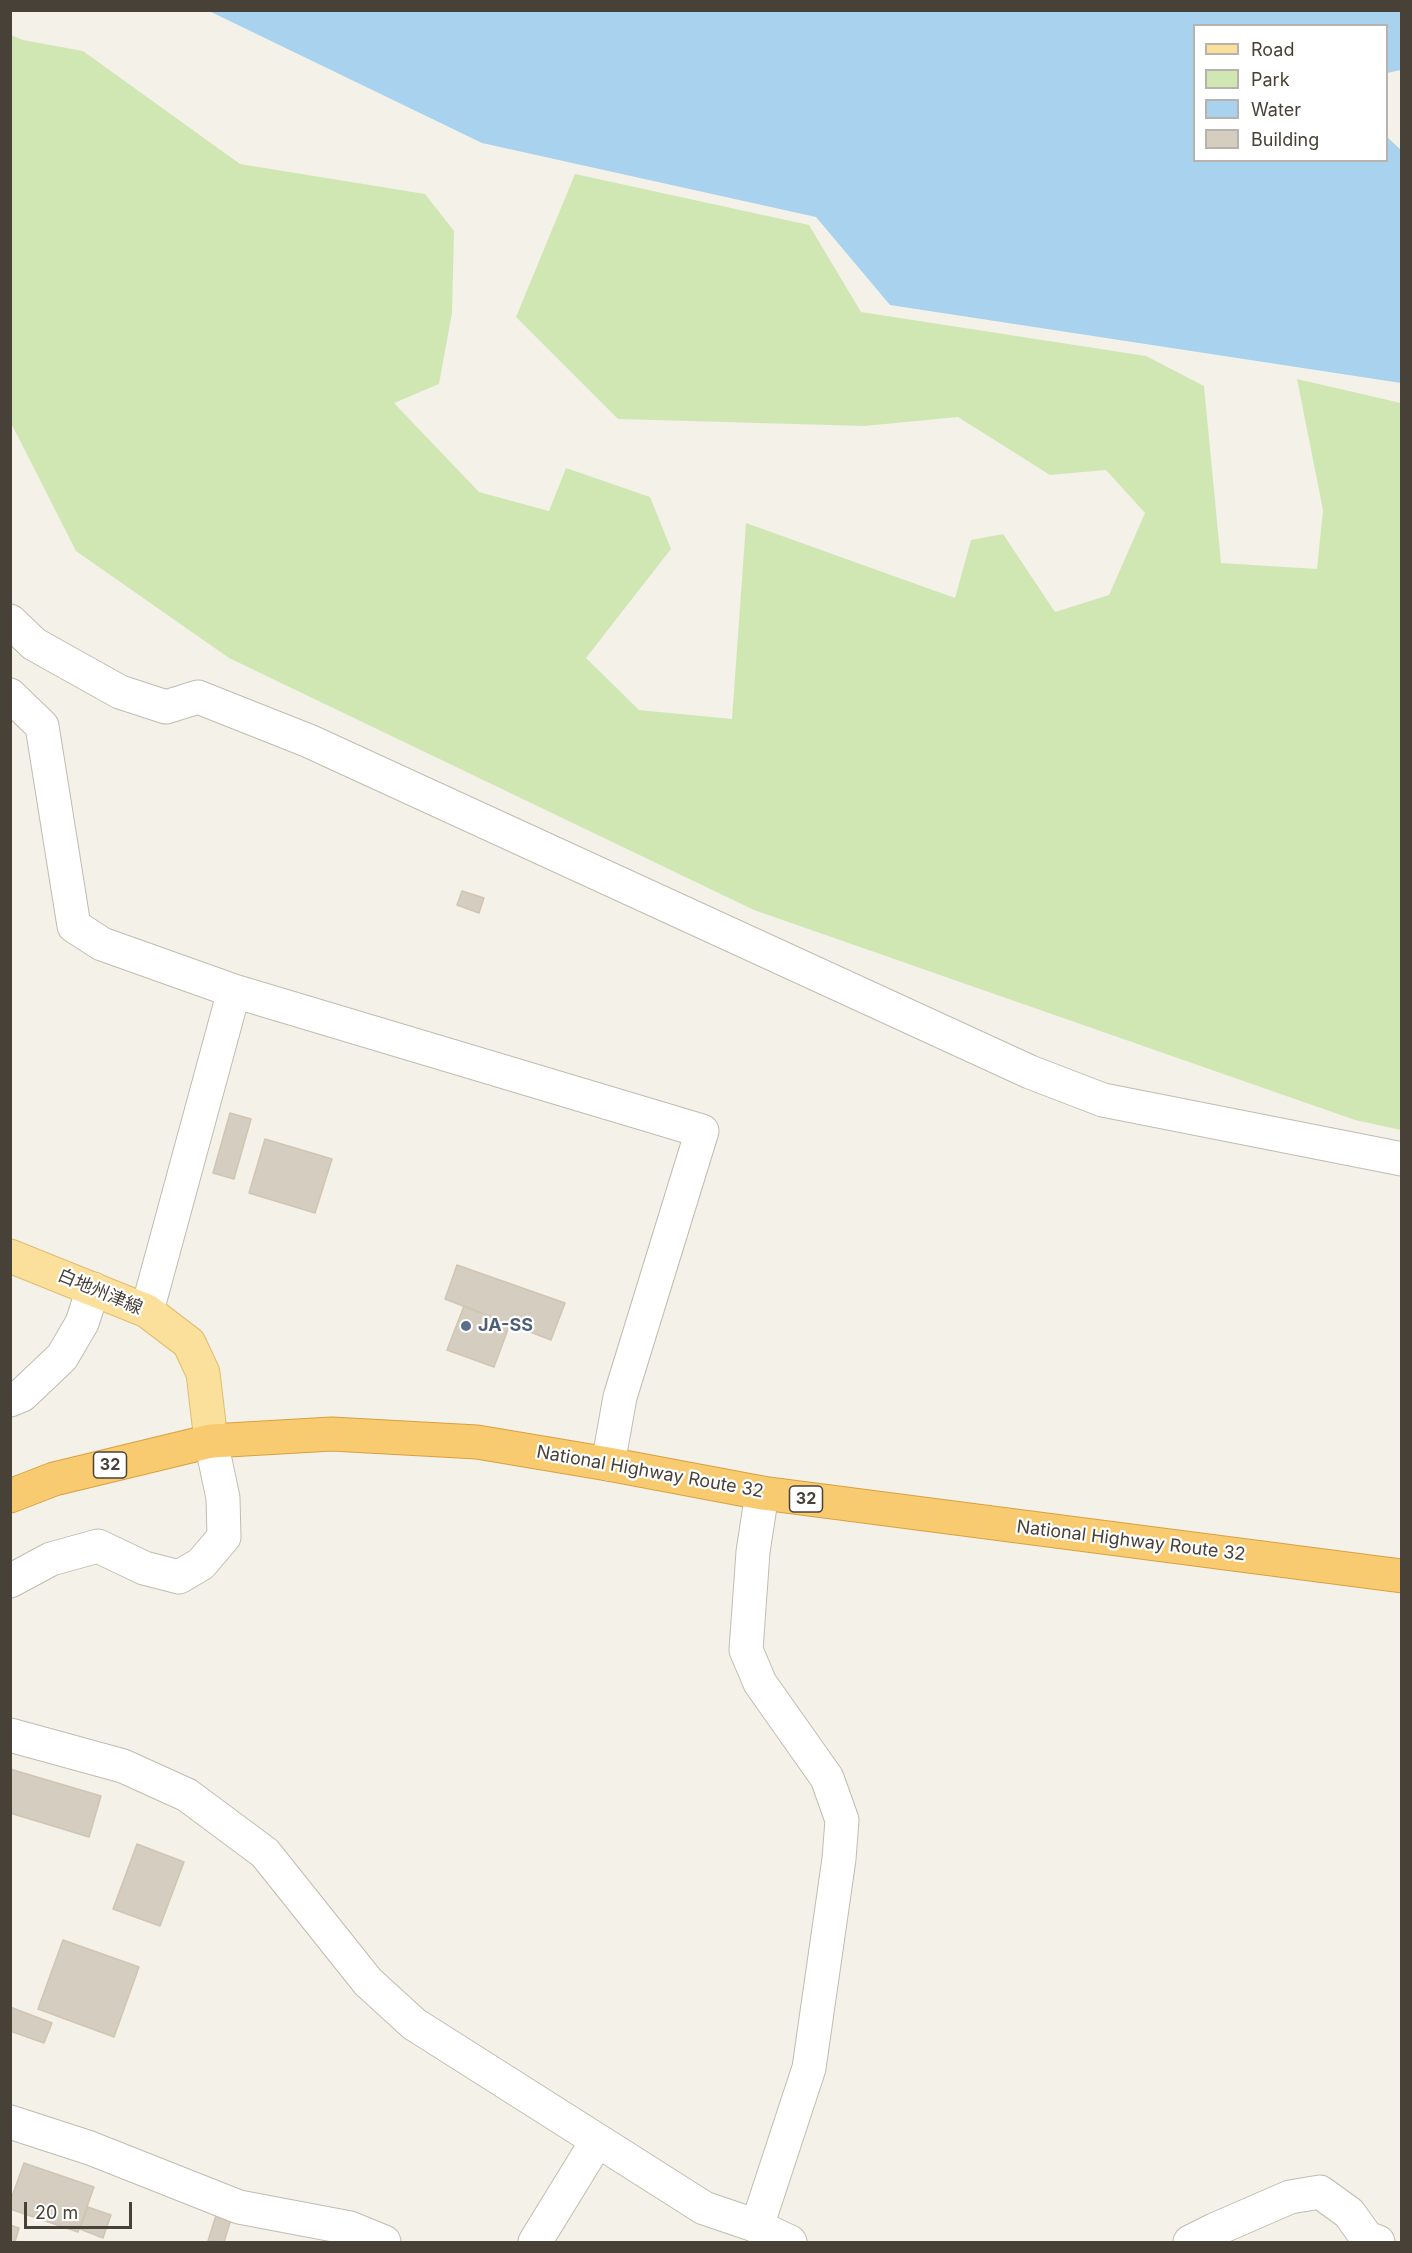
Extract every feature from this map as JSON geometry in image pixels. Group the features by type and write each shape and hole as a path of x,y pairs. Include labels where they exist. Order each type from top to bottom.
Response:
{"highway":[{"name":"National Highway Route 32","path":"10,1496 54,1479 211,1441 332,1434 477,1442 762,1493 1401,1576"}],"main road":[{"name":"白地州津線","path":"10,1256 147,1311 189,1343 203,1373 211,1441"}],"street":[{"path":"10,621 34,644 120,692 166,707 198,697 309,741 1030,1072 1103,1100 1401,1159"},
{"path":"10,695 42,726 74,926 102,944 234,991 702,1131 620,1396 608,1464"},
{"path":"147,1311 234,991"},
{"path":"10,1400 22,1395 62,1357 82,1323 93,1289"},
{"path":"10,1581 51,1559 98,1546 144,1568 179,1577 201,1564 224,1536 223,1498 211,1441"},
{"path":"754,2225 762,2211 809,2068 839,1859 842,1820 827,1778 759,1683 746,1650 753,1552 762,1493"},
{"path":"10,1734 123,1766 187,1796 265,1853 368,1982 414,2024 704,2208 754,2225 790,2242"},
{"path":"10,2122 90,2148 239,2207 350,2228 384,2242"},
{"path":"536,2242 597,2140"},
{"path":"1190,2242 1290,2196 1320,2192 1349,2212 1367,2238 1378,2242"}],"green space":[{"path":"11,35 23,40 83,51 240,164 425,194 454,231 452,313 439,384 394,403 479,492 549,511 566,468 650,497 671,549 586,658 639,710 732,719 746,523 955,598 971,540 1003,534 1055,612 1109,595 1145,513 1106,470 1050,475 958,417 864,426 618,419 516,317 575,174 809,225 861,312 1146,356 1204,386 1221,563 1317,569 1323,510 1297,379 1401,403 1401,1130 1355,1120 754,910 229,658 76,551 11,423"}],"water":[{"path":"209,11 1401,11 1401,70 1388,73 1388,24 1193,24 1193,162 1388,162 1388,138 1401,150 1401,383 890,305 816,217 482,143"}],"building":[{"path":"462,891 484,898 479,913 457,905"},
{"path":"230,1113 251,1119 234,1179 213,1173"},
{"path":"265,1139 332,1159 315,1213 249,1193"},
{"path":"457,1265 565,1303 551,1340 445,1299"},
{"path":"464,1306 510,1324 494,1367 447,1350"},
{"path":"10,1769 101,1796 89,1837 10,1813"},
{"path":"137,1844 184,1862 160,1926 113,1909"},
{"path":"63,1940 139,1967 114,2037 38,2009"},
{"path":"10,2007 52,2023 44,2043 10,2031"},
{"path":"24,2163 94,2187 78,2232 10,2209 10,2202"},
{"path":"88,2207 111,2215 103,2238 80,2229"},
{"path":"218,2209 233,2213 224,2242 208,2241"},
{"path":"10,2225 19,2228 15,2242 10,2242"}],"place":[{"name":"JA-SS","path":"466,1326"}]}
